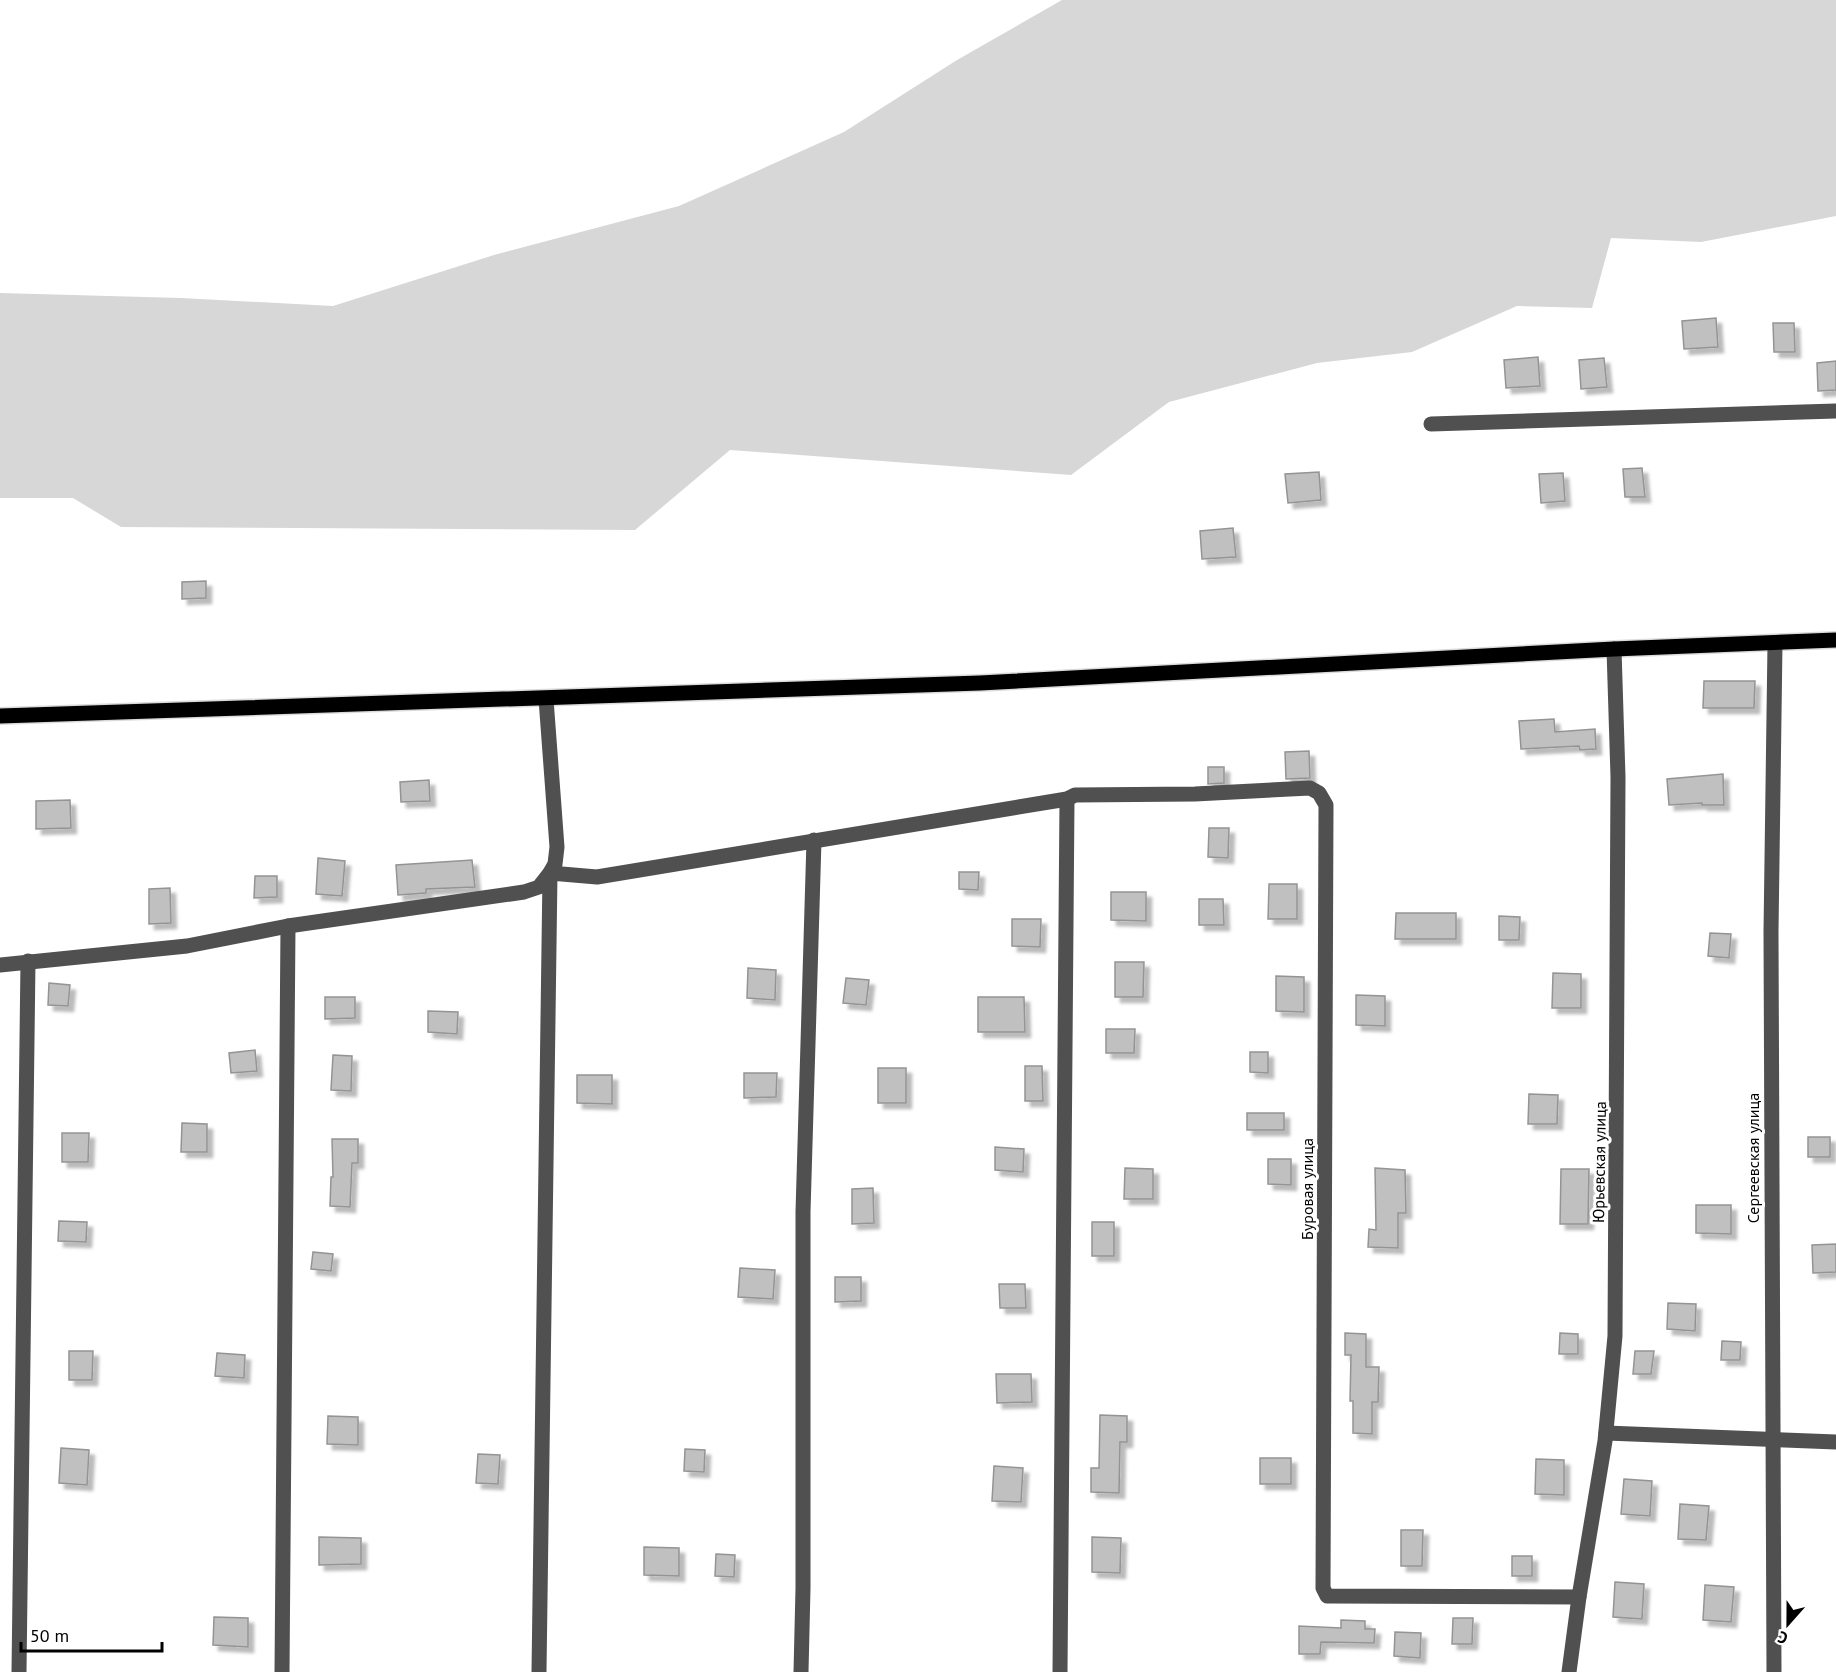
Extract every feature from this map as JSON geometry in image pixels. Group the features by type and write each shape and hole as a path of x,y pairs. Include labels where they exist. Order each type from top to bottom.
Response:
{"main road":[{"path":"0,716 980,683 1614,649 1836,640"}],"street":[{"path":"1431,424 1836,411"},
{"name":"Сергеевская улица","path":"1774,1672 1771,932 1775,643"},
{"name":"Юрьевская улица","path":"1569,1672 1606,1433 1615,1336 1618,777 1614,649"},
{"path":"0,965 187,946 288,926 524,892 540,887 555,864 556,847 546,699"},
{"name":"Буровая улица","path":"1067,799 1075,795 1195,794 1310,788 1319,793 1326,805 1323,1588 1327,1596 1579,1597"},
{"path":"550,873 597,877 1067,799 1060,1672"},
{"path":"801,1672 803,1212 814,840"},
{"path":"538,1672 550,873"},
{"path":"282,1672 288,926"},
{"path":"19,1672 28,961"},
{"path":"1606,1433 1836,1442"}],"shaded area":[{"path":"1062,0 1836,0 1836,216 1701,242 1611,238 1592,308 1517,306 1412,352 1317,363 1169,402 1071,475 730,450 635,530 121,527 73,498 0,498 0,293 181,298 333,306 494,255 679,206 844,132 957,60"}],"building":[{"path":"1716,318 1718,347 1684,349 1682,321"},
{"path":"1773,323 1794,323 1795,352 1774,352"},
{"path":"1538,357 1540,386 1506,388 1504,360"},
{"path":"1604,358 1607,387 1581,389 1579,360"},
{"path":"1836,361 1836,390 1818,391 1817,363"},
{"path":"1642,468 1645,497 1625,497 1623,469"},
{"path":"1319,472 1321,500 1288,503 1285,474"},
{"path":"1563,473 1565,501 1541,503 1539,474"},
{"path":"1233,528 1236,557 1202,559 1200,531"},
{"path":"206,581 206,598 182,599 182,582"},
{"path":"1704,681 1755,681 1754,708 1703,708"},
{"path":"1554,719 1555,732 1595,729 1596,749 1580,750 1579,746 1521,749 1519,721"},
{"path":"1309,751 1310,778 1286,779 1285,752"},
{"path":"1208,767 1224,767 1224,783 1208,784"},
{"path":"1723,774 1724,805 1702,805 1702,803 1669,805 1667,779"},
{"path":"429,780 430,801 401,802 400,782"},
{"path":"70,800 71,828 36,829 36,801"},
{"path":"1209,828 1229,828 1228,858 1208,857"},
{"path":"318,858 345,861 342,896 316,894"},
{"path":"472,860 475,887 426,889 426,893 398,895 396,865"},
{"path":"959,872 979,872 978,890 959,889"},
{"path":"255,876 277,876 277,897 254,898"},
{"path":"1269,884 1297,884 1297,919 1268,919"},
{"path":"170,888 171,923 149,924 149,889"},
{"path":"1111,892 1146,892 1146,921 1111,920"},
{"path":"1199,899 1223,899 1224,925 1199,925"},
{"path":"1396,913 1456,913 1456,939 1395,939"},
{"path":"1499,916 1520,917 1519,940 1499,940"},
{"path":"1012,919 1041,919 1040,947 1012,946"},
{"path":"1710,933 1731,934 1729,958 1708,956"},
{"path":"1115,962 1144,962 1143,997 1115,997"},
{"path":"748,968 776,970 775,1000 747,998"},
{"path":"1553,973 1581,974 1581,1008 1552,1008"},
{"path":"1276,976 1304,977 1304,1012 1276,1011"},
{"path":"846,978 869,980 866,1005 843,1003"},
{"path":"49,983 70,985 68,1006 48,1005"},
{"path":"1356,995 1385,996 1385,1026 1356,1025"},
{"path":"325,997 355,997 355,1018 325,1019"},
{"path":"978,997 1024,997 1025,1032 978,1032"},
{"path":"428,1011 458,1012 457,1034 428,1032"},
{"path":"1106,1029 1135,1029 1134,1053 1106,1053"},
{"path":"255,1050 257,1071 231,1073 229,1053"},
{"path":"1250,1052 1268,1052 1268,1073 1250,1072"},
{"path":"333,1055 352,1056 351,1091 331,1090"},
{"path":"1025,1066 1042,1066 1043,1101 1025,1101"},
{"path":"878,1068 906,1068 906,1103 878,1103"},
{"path":"744,1073 777,1073 776,1097 744,1098"},
{"path":"577,1075 612,1075 612,1104 577,1103"},
{"path":"1529,1094 1558,1095 1557,1124 1528,1124"},
{"path":"1247,1113 1284,1113 1284,1130 1247,1130"},
{"path":"182,1123 207,1124 207,1152 181,1152"},
{"path":"62,1133 89,1133 88,1162 62,1162"},
{"path":"1808,1137 1830,1137 1830,1157 1808,1157"},
{"path":"332,1139 358,1139 358,1163 352,1163 350,1207 330,1206 331,1177 333,1177"},
{"path":"995,1147 1024,1149 1023,1172 995,1170"},
{"path":"1268,1159 1291,1159 1291,1185 1268,1184"},
{"path":"1125,1168 1153,1169 1153,1199 1124,1199"},
{"path":"1375,1168 1405,1170 1406,1213 1398,1213 1398,1248 1368,1247 1369,1229 1376,1230"},
{"path":"1561,1169 1589,1169 1588,1224 1560,1224"},
{"path":"873,1188 874,1223 852,1224 852,1189"},
{"path":"1696,1205 1731,1205 1731,1234 1696,1233"},
{"path":"59,1221 87,1222 86,1242 58,1241"},
{"path":"1092,1222 1114,1222 1114,1256 1092,1256"},
{"path":"1836,1244 1836,1272 1813,1273 1812,1245"},
{"path":"313,1252 333,1254 331,1271 311,1269"},
{"path":"740,1268 775,1270 773,1299 738,1297"},
{"path":"835,1277 861,1277 861,1301 835,1302"},
{"path":"999,1284 1025,1284 1026,1308 1000,1308"},
{"path":"1668,1303 1696,1304 1695,1331 1667,1329"},
{"path":"1345,1333 1366,1334 1366,1367 1379,1367 1378,1402 1372,1402 1372,1434 1353,1433 1353,1401 1350,1401 1351,1355 1345,1355"},
{"path":"1560,1333 1578,1334 1578,1354 1559,1354"},
{"path":"1722,1341 1741,1342 1740,1360 1721,1360"},
{"path":"69,1351 93,1351 92,1380 69,1380"},
{"path":"1635,1351 1654,1351 1651,1374 1633,1374"},
{"path":"217,1353 245,1355 244,1378 215,1376"},
{"path":"996,1374 1031,1374 1032,1402 997,1403"},
{"path":"1100,1415 1127,1416 1127,1442 1120,1442 1119,1493 1091,1492 1091,1468 1099,1468"},
{"path":"328,1416 358,1417 358,1445 327,1444"},
{"path":"61,1448 89,1450 87,1485 59,1483"},
{"path":"685,1449 705,1450 704,1472 684,1471"},
{"path":"478,1454 500,1455 498,1484 476,1483"},
{"path":"1260,1458 1291,1458 1291,1484 1260,1484"},
{"path":"1536,1459 1564,1460 1564,1495 1535,1494"},
{"path":"994,1466 1023,1468 1021,1502 992,1501"},
{"path":"1624,1479 1652,1481 1650,1516 1621,1514"},
{"path":"1680,1504 1709,1506 1706,1540 1678,1539"},
{"path":"1401,1530 1423,1530 1422,1566 1401,1566"},
{"path":"319,1537 361,1538 361,1564 319,1565"},
{"path":"1092,1537 1121,1538 1120,1573 1092,1572"},
{"path":"644,1547 679,1548 679,1576 644,1575"},
{"path":"716,1554 735,1555 734,1577 715,1576"},
{"path":"1512,1556 1532,1556 1532,1576 1512,1576"},
{"path":"1615,1582 1644,1584 1642,1619 1613,1617"},
{"path":"1705,1585 1734,1587 1731,1622 1703,1620"},
{"path":"214,1617 248,1618 248,1647 213,1645"},
{"path":"1453,1618 1473,1618 1472,1644 1452,1644"},
{"path":"1341,1620 1365,1621 1365,1629 1375,1629 1374,1643 1321,1642 1320,1654 1299,1654 1299,1626 1341,1628"},
{"path":"1395,1632 1421,1633 1420,1658 1394,1656"}]}
